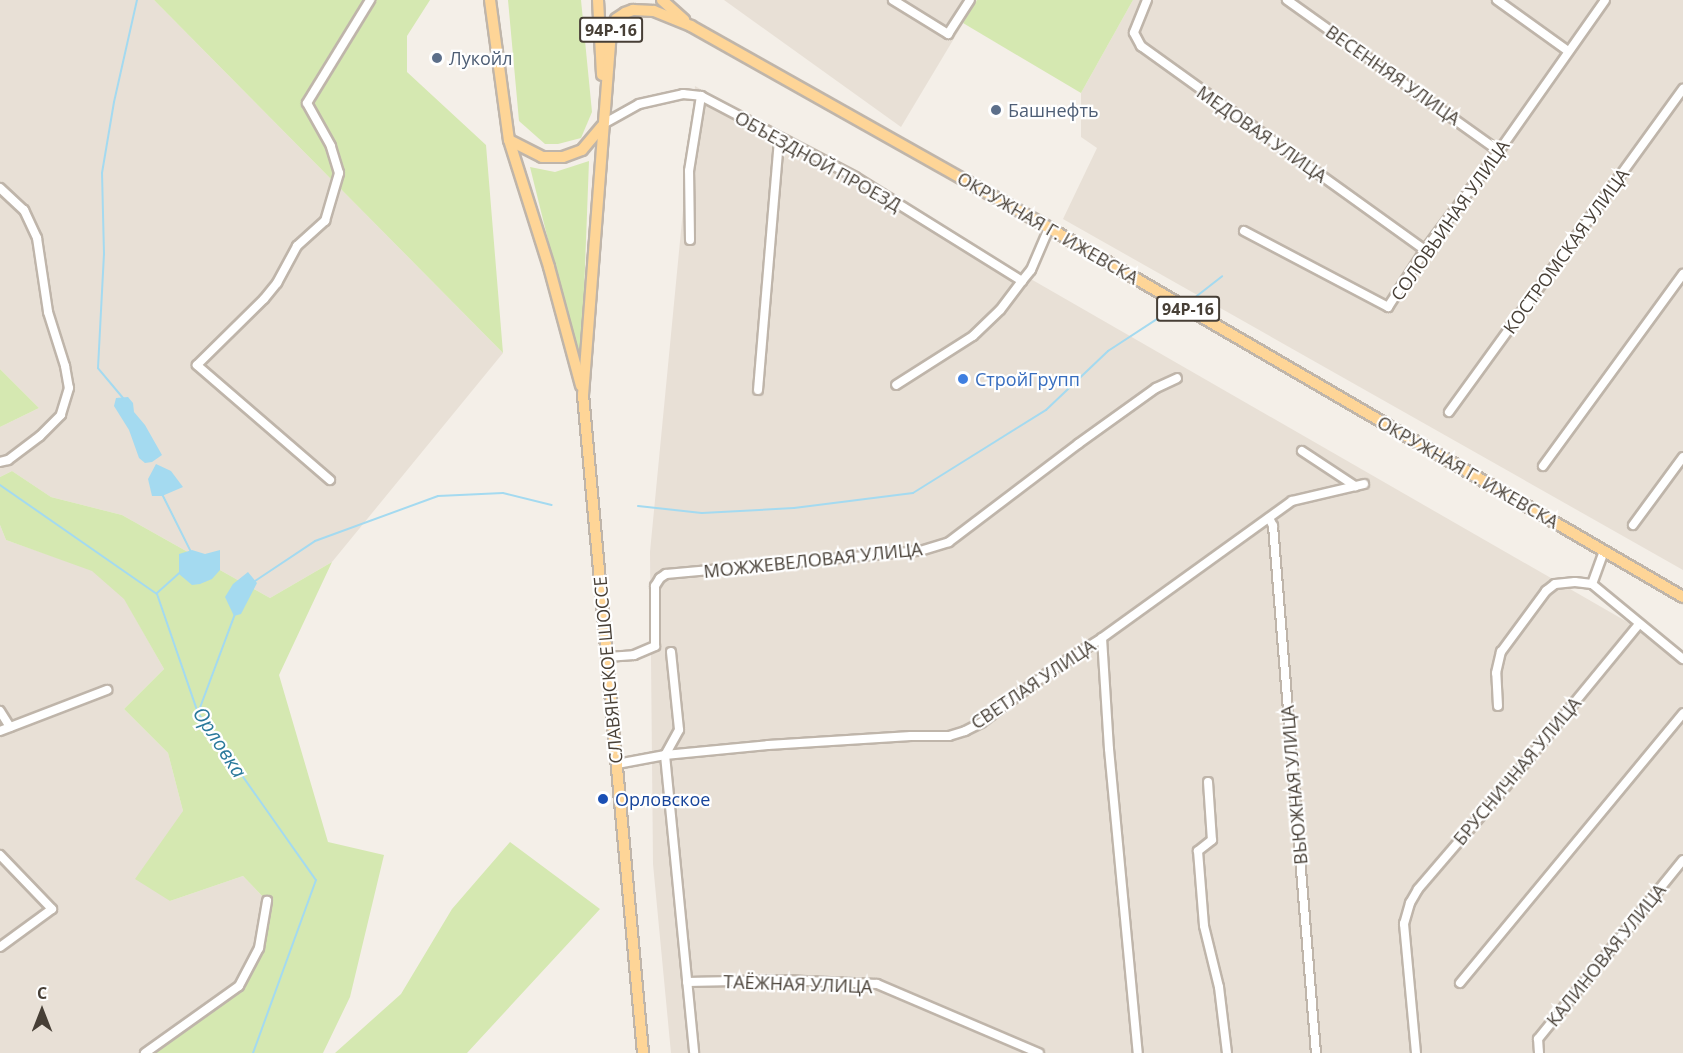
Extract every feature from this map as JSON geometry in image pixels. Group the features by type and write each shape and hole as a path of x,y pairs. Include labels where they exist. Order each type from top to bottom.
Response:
{"main road":[{"name":"СЛАВЯНСКОЕ ШОССЕ","path":"490,0 509,140 549,267 583,395 643,1053"},
{"name":"94Р-16","path":"598,0 605,123"},
{"name":"ОКРУЖНАЯ Г. ИЖЕВСКА","path":"662,0 691,26"},
{"name":"ОКРУЖНАЯ Г. ИЖЕВСКА","path":"605,123 611,29 616,19 625,13 645,10 691,26 1049,228 1683,597"},
{"name":"СЛАВЯНСКОЕ ШОССЕ","path":"583,395 605,123"},
{"path":"509,140 542,157 563,158 582,150 595,139 605,123"}],"street":[{"path":"330,480 196,365 264,299 277,283 297,246 325,221 339,173 331,146 307,103 370,0"},
{"path":"893,0 948,34 970,0"},
{"name":"МЕДОВАЯ УЛИЦА","path":"1147,0 1134,33 1141,46 1425,250"},
{"name":"ВЕСЕННЯЯ УЛИЦА","path":"1287,0 1500,150"},
{"path":"1497,0 1568,51"},
{"name":"СОЛОВЬИНАЯ УЛИЦА","path":"1244,231 1388,307 1425,250 1500,150 1605,0"},
{"name":"КОСТРОМСКАЯ УЛИЦА","path":"1449,412 1683,89"},
{"name":"ОБЪЕЗДНОЙ ПРОЕЗД","path":"605,123 639,104 683,94 701,96 855,177 1022,281"},
{"path":"690,240 689,171 701,96"},
{"path":"758,390 778,138"},
{"path":"0,188 24,210 37,238 48,312 66,366 69,387 61,415 40,436 4,461"},
{"path":"896,385 973,336 1000,310 1031,270 1049,228"},
{"path":"1542,466 1683,274"},
{"name":"МОЖЖЕВЕЛОВАЯ УЛИЦА","path":"607,657 634,655 656,646 656,586 660,578 666,574 933,548 949,542 1156,387 1177,378"},
{"name":"СВЕТЛАЯ УЛИЦА","path":"617,764 664,755 768,745 911,736 949,736 981,723 1053,669 1102,638 1292,501 1360,485 1302,451"},
{"path":"1633,525 1683,457"},
{"name":"ВЬЮЖНАЯ УЛИЦА","path":"1269,518 1274,537 1316,1053"},
{"path":"1593,584 1604,551"},
{"path":"1498,706 1496,673 1501,652 1540,598 1555,584 1593,584 1683,659"},
{"name":"БРУСНИЧНАЯ УЛИЦА","path":"1416,1053 1404,924 1410,903 1418,889 1639,624"},
{"path":"1102,638 1109,749 1138,1053"},
{"path":"671,652 679,730 664,755 694,1053"},
{"path":"0,731 107,690"},
{"path":"0,711 10,727"},
{"path":"1460,983 1683,713"},
{"path":"1209,782 1212,840 1198,851 1204,926 1220,987 1227,1053"},
{"path":"0,855 52,909 0,947"},
{"name":"КАЛИНОВАЯ УЛИЦА","path":"1539,1053 1538,1039 1683,860"},
{"path":"145,1053 239,986 259,948 267,901"},
{"name":"ТАЁЖНАЯ УЛИЦА","path":"687,982 782,980 877,984 1039,1053"}],"shaded area":[{"path":"0,0 154,0 503,353 332,562 270,598 122,515 51,497 12,471 0,477 0,427 39,408 0,369"},
{"path":"724,0 977,0 901,127"},
{"path":"1133,0 1683,0 1683,570 1063,219 1097,148 1081,137 1081,93"},
{"path":"695,86 1683,654 1683,1053 671,1053 653,864 650,552"},
{"path":"0,525 6,540 92,570 124,598 164,669 124,709 168,753 183,811 170,901 243,876 267,901 264,950 244,988 154,1053 0,1053"}],"green space":[{"path":"154,0 430,0 407,36 407,72 486,145 503,353"},
{"path":"508,0 581,0 592,112 581,138 558,144 545,144 519,121"},
{"path":"977,0 1133,0 1081,93 963,23"},
{"path":"589,161 581,373 530,167 555,172"},
{"path":"0,369 39,408 0,427"},
{"path":"12,471 51,497 122,515 270,598 332,562 279,675 328,842 384,855 350,997 323,1053 153,1053 244,988 264,950 267,901 243,876 170,901 135,879 183,811 168,753 124,709 164,669 124,599 92,571 6,540 0,525 0,477"},
{"path":"510,842 600,909 467,1053 335,1053 401,994 452,909"}],"water":[{"path":"128,397 133,403 134,412 145,425 162,455 152,462 145,463 139,458 129,430 114,406 116,398"},
{"path":"156,464 171,471 183,487 162,496 152,496 148,479"},
{"path":"192,550 205,554 220,550 220,570 212,579 192,585 179,574 179,554"},
{"path":"248,572 257,583 241,614 234,616 225,597 233,584"}],"waterway":[{"path":"123,398 98,368 104,254 102,173 114,102 137,0"},
{"path":"1193,299 1222,276"},
{"path":"638,506 702,513 794,508 913,493 1046,410 1108,351 1160,317"},
{"name":"Орловка","path":"0,485 157,594 198,713 316,880 253,1053"},
{"path":"255,581 315,541 438,496 503,493 552,505"},
{"path":"162,494 191,552"},
{"path":"157,593 179,573"},
{"path":"198,713 235,614"}],"place":[{"name":"Лукойл","path":"437,58"},
{"name":"Башнефть","path":"996,110"},
{"name":"СтройГрупп","path":"963,379"},
{"name":"Орловское","path":"603,799"}]}
